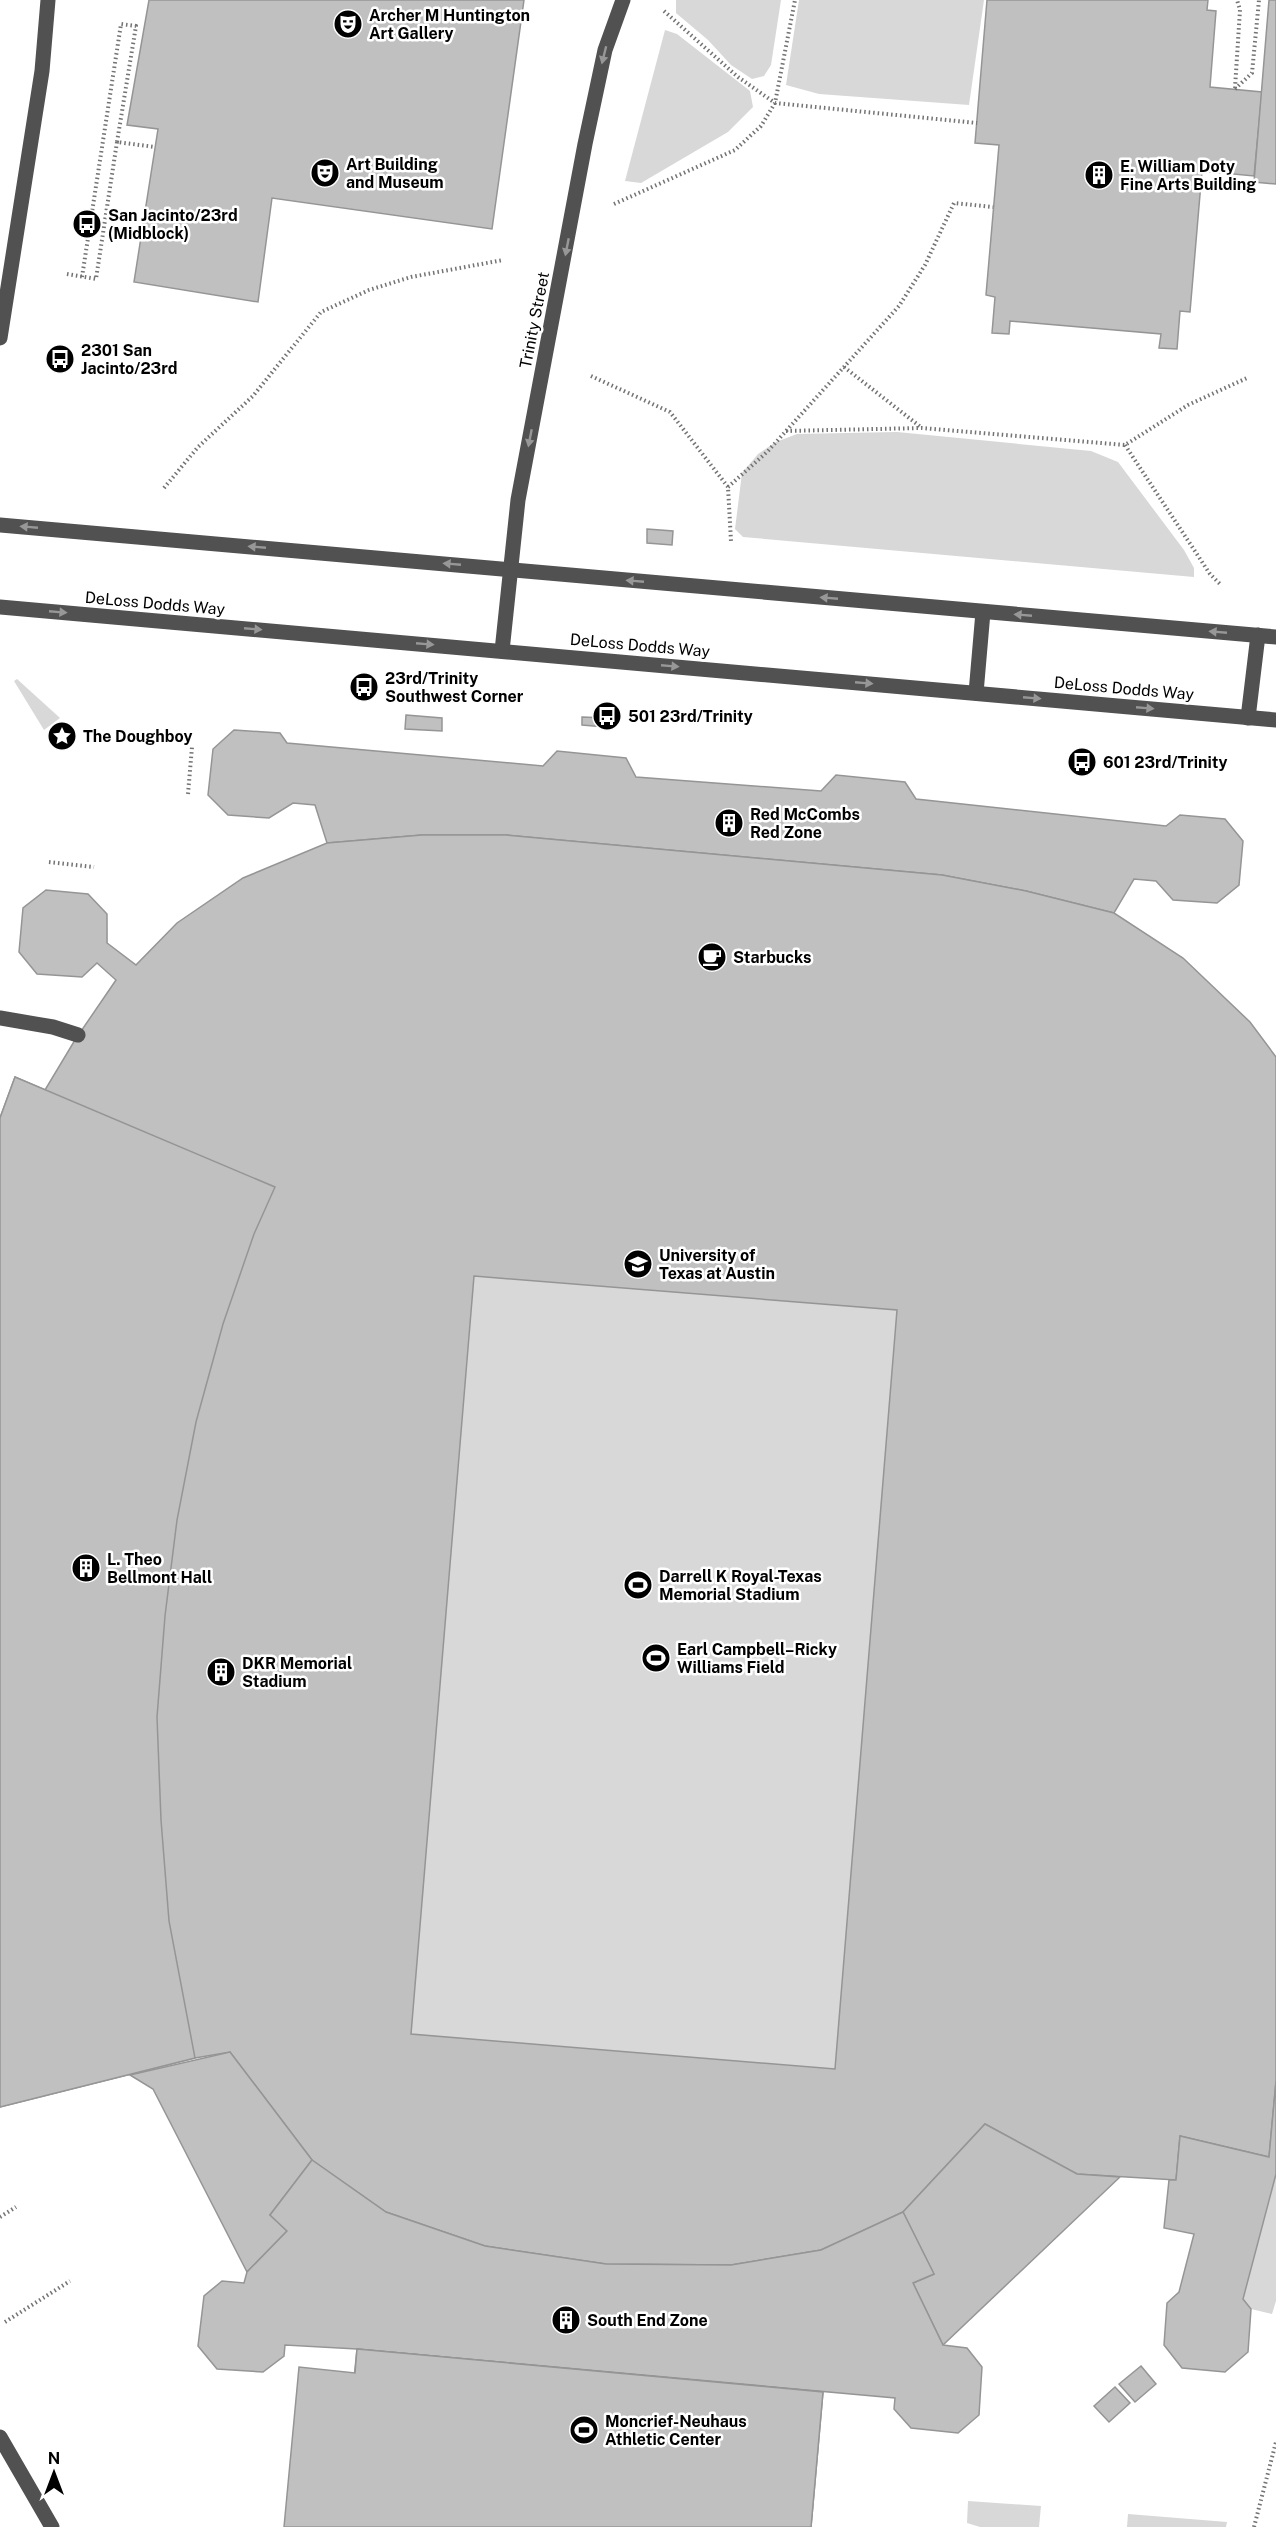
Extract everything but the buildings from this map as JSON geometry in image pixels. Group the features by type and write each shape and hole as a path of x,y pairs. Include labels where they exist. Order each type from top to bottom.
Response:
{"street":[{"path":"0,338 42,71 48,0"},
{"name":"Trinity Street","path":"502,651 518,500 585,144 605,50 623,0"},
{"path":"0,525 1276,637"},
{"name":"DeLoss Dodds Way","path":"0,607 1276,720"},
{"path":"976,693 983,612"},
{"path":"1248,718 1258,635"},
{"path":"0,1018 52,1026 78,1035"},
{"path":"0,2437 52,2527"}],"path":[{"path":"614,204 735,150 761,126 775,103 795,0"},
{"path":"1237,0 1240,10 1235,89 1252,73 1259,0"},
{"path":"664,11 738,77 775,103 977,123"},
{"path":"67,274 82,277 96,279 136,26 121,24 82,277"},
{"path":"117,142 155,147"},
{"path":"728,486 768,451 898,306 925,265 954,203 993,207"},
{"path":"164,488 198,447 253,396 321,312 369,290 411,277 503,260"},
{"path":"844,367 922,428"},
{"path":"591,376 670,412 728,486 731,541"},
{"path":"786,431 922,428 1125,445 1188,405 1247,378"},
{"path":"1125,445 1210,574 1220,584"},
{"path":"188,794 192,747"},
{"path":"49,862 94,867"},
{"path":"0,2217 16,2207"},
{"path":"5,2322 70,2281"},
{"path":"1254,2527 1276,2442"}],"shaded area":[{"path":"676,0 781,0 771,65 764,76 752,79 731,65 708,40 676,13"},
{"path":"799,0 984,0 969,105 819,94 786,85"},
{"path":"665,30 677,34 750,91 753,107 728,132 641,183 625,181"},
{"path":"897,432 1091,451 1118,462 1184,550 1194,568 1194,577 743,537 735,529 742,473 758,454 776,442 797,434"},
{"path":"17,679 60,718 44,730 14,681"},
{"name":"Darrell K Royal-Texas Memorial Stadium","path":"327,843 1026,891 1114,913 1183,958 1250,1022 1276,1057 1276,2081 1180,2137 1176,2180 1077,2174 230,2052 195,2058 0,2107 0,1118 15,1077 45,1090 75,1040 116,980 97,963 82,977 37,974 19,952 23,908 46,890 88,894 107,914 108,943 136,964 177,923 243,878"},
{"path":"1276,2174 1276,2301 1272,2314 1251,2309 1243,2299"},
{"path":"968,2501 1041,2506 1039,2527 980,2527 967,2523"},
{"path":"1128,2514 1227,2522 1226,2527 1127,2527"}],"place":[{"name":"Archer M Huntington Art Gallery","path":"348,24"},
{"name":"Art Building and Museum","path":"325,173"},
{"name":"E. William Doty Fine Arts Building","path":"1099,175"},
{"name":"San Jacinto/23rd (Midblock)","path":"87,224"},
{"name":"2301 San Jacinto/23rd","path":"60,359"},
{"name":"23rd/Trinity Southwest Corner","path":"364,687"},
{"name":"501 23rd/Trinity","path":"607,716"},
{"name":"The Doughboy","path":"62,736"},
{"name":"601 23rd/Trinity","path":"1082,762"},
{"name":"Red McCombs Red Zone","path":"729,823"},
{"name":"Starbucks","path":"712,957"},
{"name":"University of Texas at Austin","path":"638,1264"},
{"name":"L. Theo Bellmont Hall","path":"86,1568"},
{"name":"Darrell K Royal-Texas Memorial Stadium","path":"638,1585"},
{"name":"Earl Campbell–Ricky Williams Field","path":"656,1658"},
{"name":"DKR Memorial Stadium","path":"221,1672"},
{"name":"South End Zone","path":"566,2320"},
{"name":"Moncrief-Neuhaus Athletic Center","path":"584,2430"}]}
